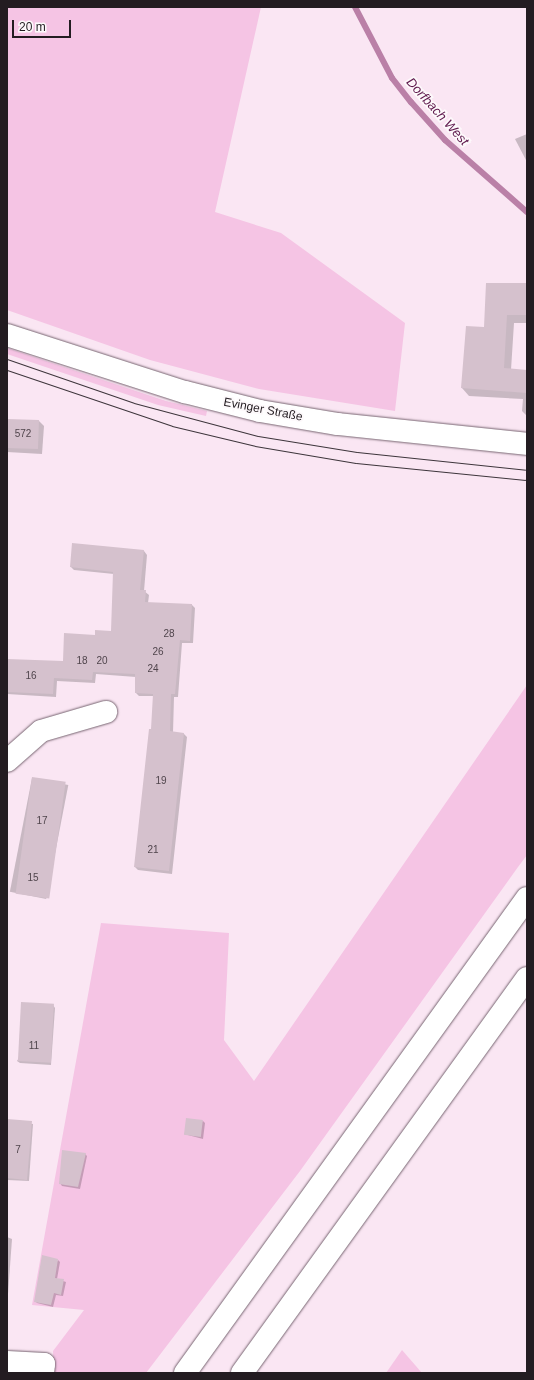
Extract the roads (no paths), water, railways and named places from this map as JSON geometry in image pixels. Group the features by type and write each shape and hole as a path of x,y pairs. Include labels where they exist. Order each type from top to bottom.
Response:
{"main road":[{"name":"Evinger Straße","path":"7,335 185,392 260,411 338,424 527,444"},
{"path":"7,761 41,731 106,712"},
{"path":"185,1373 527,898"},
{"path":"242,1373 527,978"},
{"path":"7,1362 44,1364 44,1373"}],"waterway":[{"name":"Dorfbach West","path":"355,7 392,78 411,102 445,140 527,212"}],"tram line":[{"path":"7,359 134,403 258,436 357,452 527,470"},
{"path":"7,370 172,426 255,446 356,463 527,480"}]}
